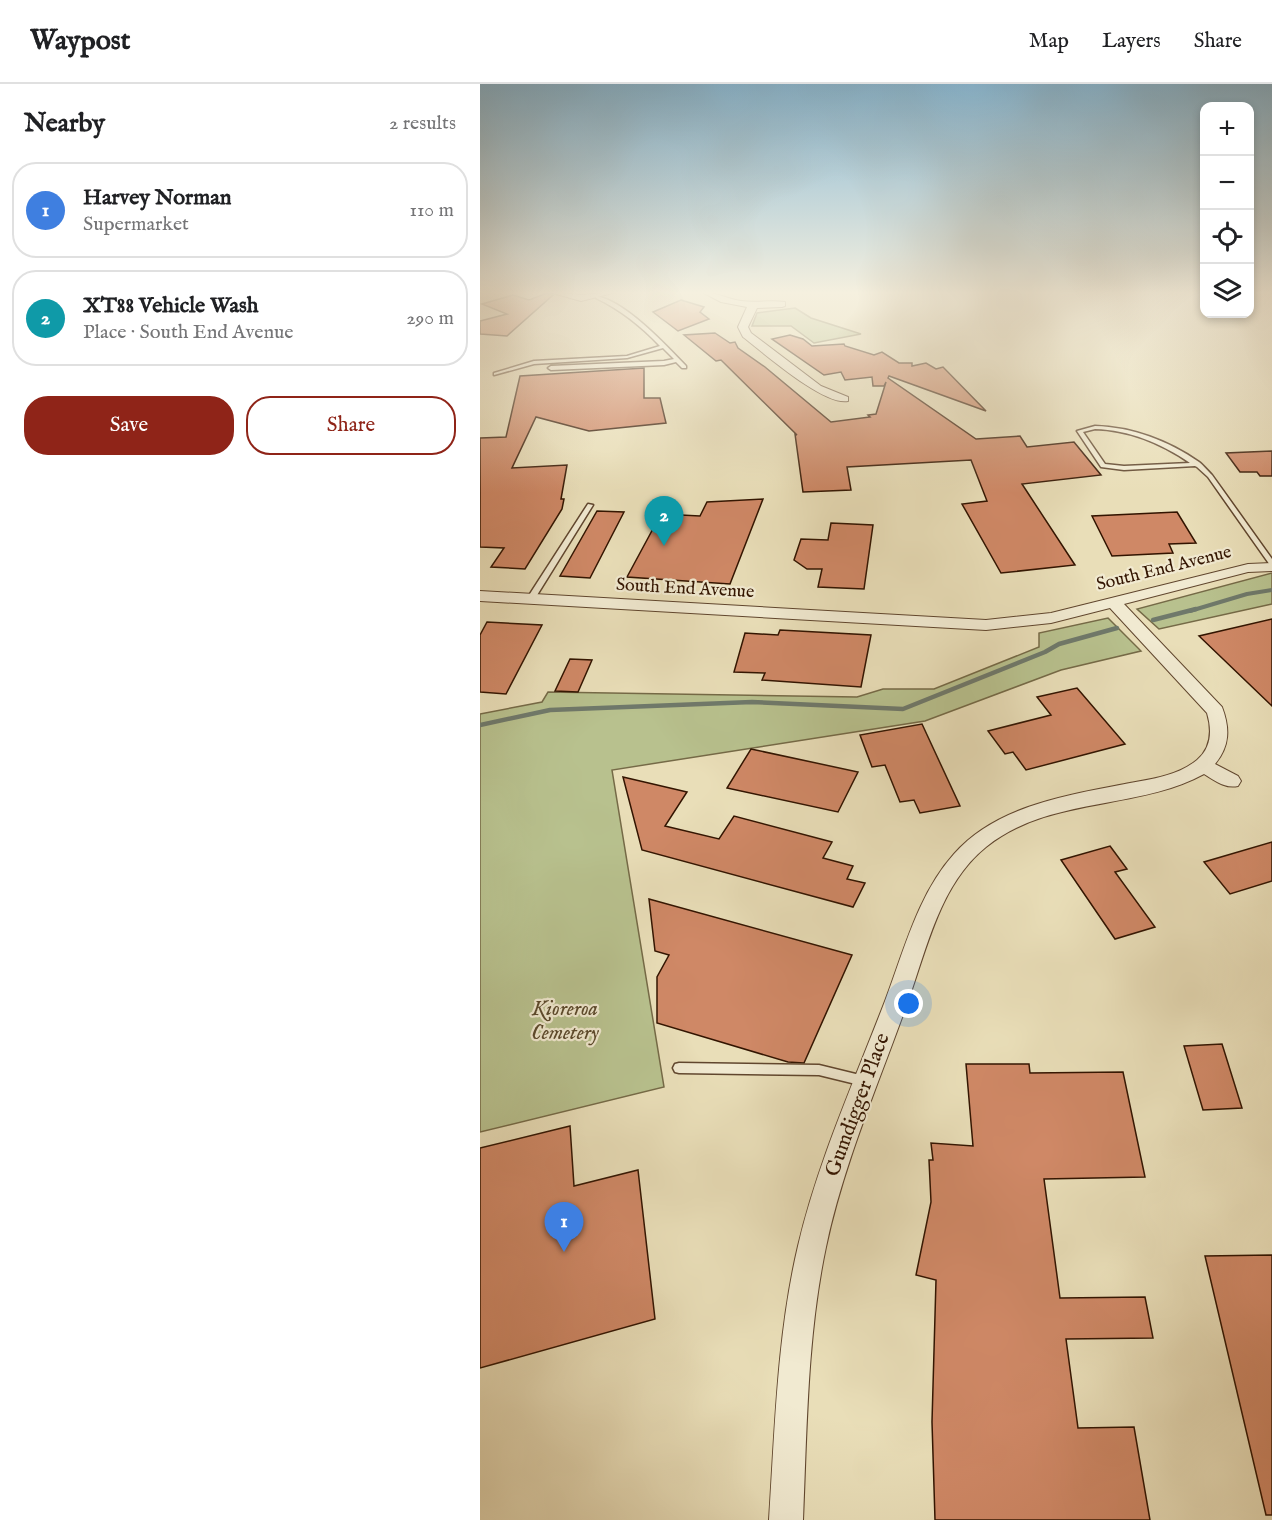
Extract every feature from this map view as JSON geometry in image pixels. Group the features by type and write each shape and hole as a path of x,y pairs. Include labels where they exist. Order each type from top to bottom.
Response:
{"street":[{"path":"779,359 817,388 844,399"},
{"name":"South End Avenue","path":"480,597 889,614 986,625 1051,618 1248,568 1272,565"},
{"path":"1114,603 1213,707 1219,721 1220,735 1212,756 1203,765 1231,781"},
{"name":"Gumdigger Place","path":"786,1520 794,1387 805,1291 820,1212 843,1140 929,916 948,875 963,856 1003,825 1025,816 1076,802 1173,780 1203,765"}],"lane":[{"path":"496,374 526,364 598,359"},
{"path":"526,364 524,366 528,368 579,368 664,363 677,360 684,367"},
{"path":"1198,464 1124,468 1103,466 1080,431 1094,428 1150,437 1198,464 1210,476 1272,565"},
{"path":"530,600 590,505"},
{"path":"679,1068 819,1070 866,1082"}],"green space":[{"path":"1272,573 1272,604 1159,629 1137,609"},
{"name":"Kioreroa Cemetery","path":"1108,618 1141,651 1061,670 925,721 612,770 664,1087 480,1132 480,714 542,702 548,692 857,697 883,689 934,689 1039,647 1039,633"}],"building":[{"path":"714,359 754,359 831,422 870,417 868,415 876,414 886,382 884,386 873,386 872,377 845,380 841,372 824,375 801,359 893,359 899,363 912,363 912,366 926,363 936,369 943,367 986,411 889,376 888,378 976,439 1020,436 1027,447 1074,442 1101,475 1022,484 1075,565 1001,573 962,504 987,501 971,460 847,467 851,490 803,492 795,434 797,435 721,360"},
{"path":"644,368 644,398 660,398 666,423 589,431 536,417 512,468 567,465 561,499 564,499 562,509 525,569 491,567 504,548 480,547 480,438 506,437 520,376"},
{"path":"1272,451 1272,476 1260,476 1257,472 1240,472 1226,453"},
{"path":"763,499 730,584 627,577 661,514 700,516 707,502"},
{"path":"597,511 624,512 590,578 560,576"},
{"path":"1177,512 1196,543 1169,544 1173,553 1112,556 1092,516"},
{"path":"831,523 873,525 864,589 818,587 822,569 807,569 794,560 801,539 828,540"},
{"path":"1272,619 1272,706 1199,636"},
{"path":"487,622 542,625 506,694 480,692 480,635"},
{"path":"780,630 871,635 861,687 762,680 765,673 734,672 745,633 778,635"},
{"path":"570,659 592,660 578,692 555,691"},
{"path":"1077,688 1125,744 1026,770 1013,752 1005,754 988,731 1051,715 1037,697"},
{"path":"922,724 960,806 920,813 914,800 900,802 885,765 872,767 860,735"},
{"path":"751,749 858,772 838,812 727,788"},
{"path":"623,777 687,792 665,826 719,839 734,816 832,842 823,858 853,866 847,879 865,883 853,907 642,850"},
{"path":"1272,842 1272,881 1230,894 1204,862"},
{"path":"1110,846 1127,869 1115,872 1155,927 1115,939 1061,860"},
{"path":"649,899 852,955 804,1063 788,1062 657,1023 657,977 669,955 655,951"},
{"path":"1222,1044 1242,1108 1203,1110 1184,1046"},
{"path":"966,1064 1029,1064 1030,1073 1123,1072 1145,1177 1044,1179 1060,1298 1145,1297 1153,1338 1066,1339 1078,1428 1134,1427 1150,1520 935,1520 932,1422 936,1280 916,1275 931,1202 929,1160 933,1160 931,1143 973,1146"},
{"path":"570,1126 574,1186 638,1170 655,1319 480,1368 480,1148"},
{"path":"1272,1255 1272,1515 1266,1515 1205,1256"}],"waterway":[{"path":"1190,611 1247,594 1272,590"},
{"path":"1153,620 1196,609"},
{"path":"480,725 550,710 752,702 903,709 1045,652 1059,644 1117,628"}],"place":[{"name":"XT88 Vehicle Wash","path":"664,546"},
{"name":"Harvey Norman","path":"564,1252"}]}
